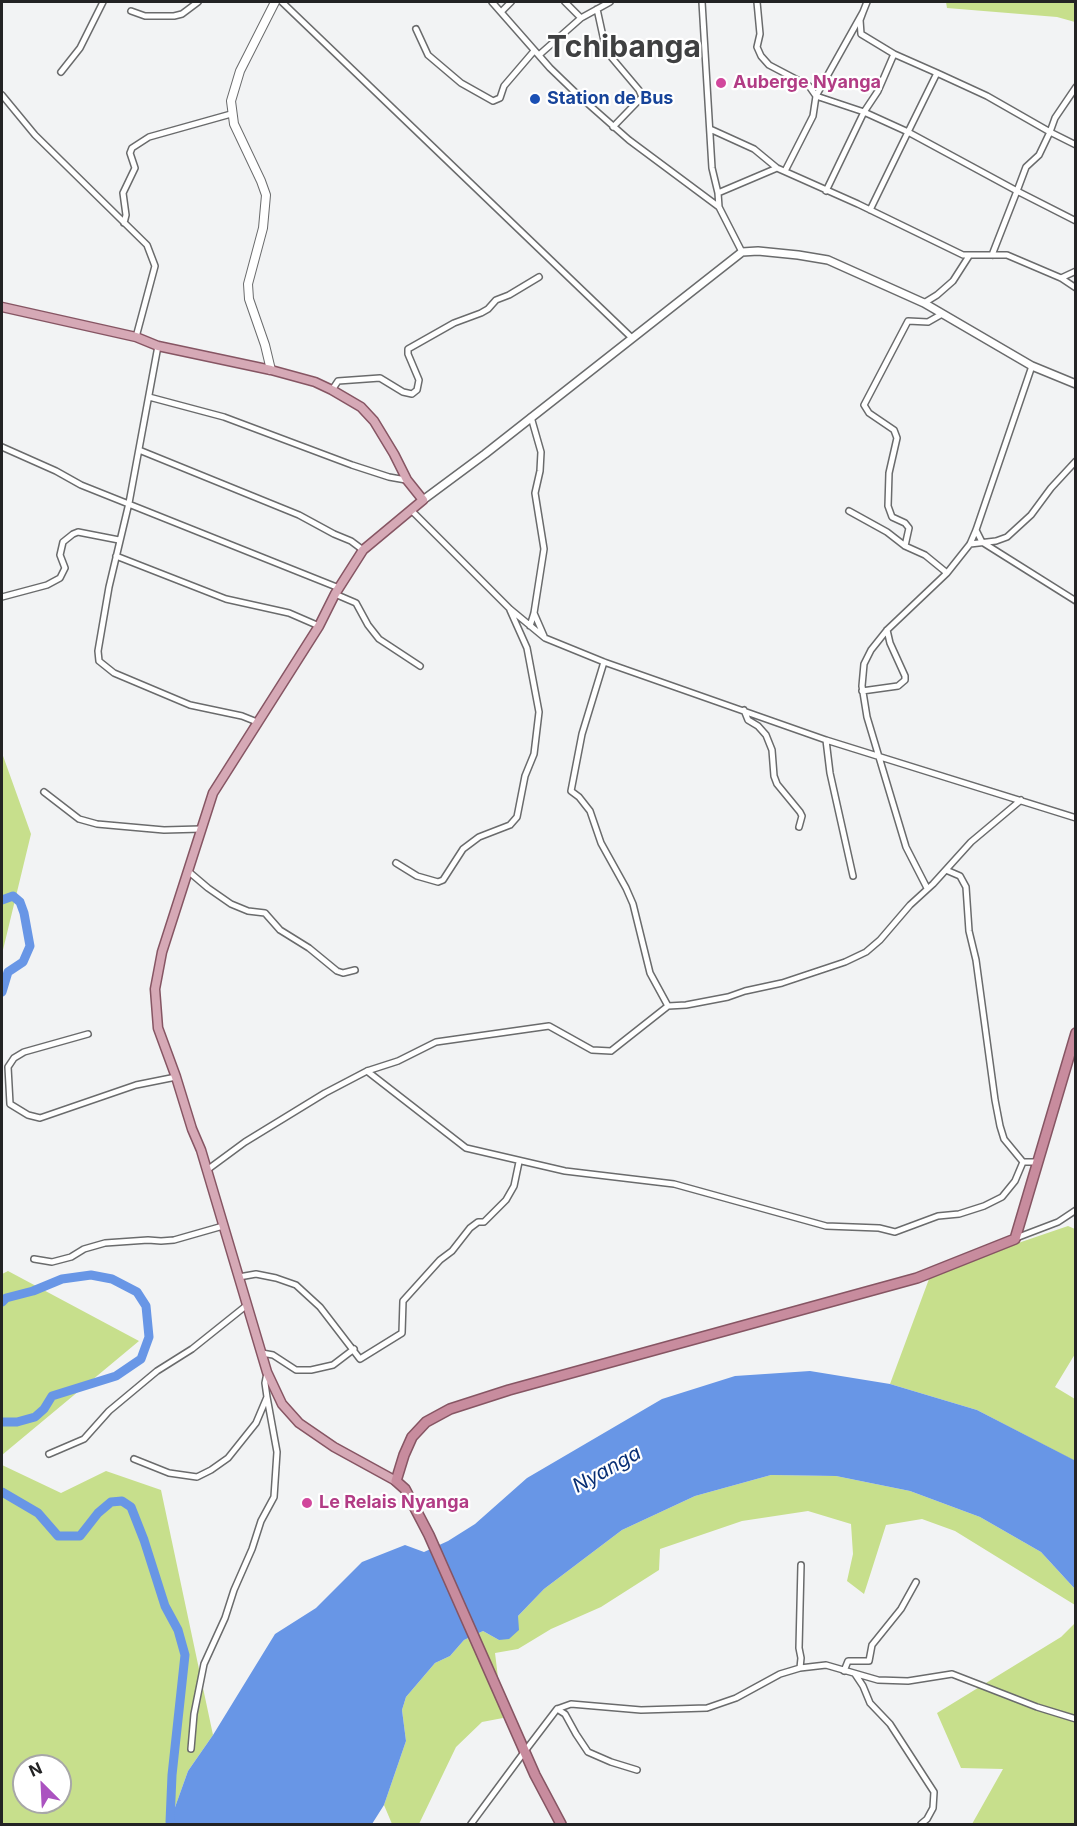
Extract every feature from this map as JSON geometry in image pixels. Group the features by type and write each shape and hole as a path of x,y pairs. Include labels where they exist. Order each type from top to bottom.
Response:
{"highway":[{"path":"561,1824 525,1750 429,1535 405,1489 396,1481 412,1437 426,1422 441,1412 519,1388 917,1278 1014,1239 1076,1033"}],"main road":[{"path":"271,370 249,299 248,284 263,228 266,195 231,114 233,91 240,71 275,2"},
{"path":"2,307 136,337 158,346 271,370 315,382 361,407 374,421 407,480 423,500 363,550 337,591 319,627 213,793 162,952 155,989 158,1028 201,1150 267,1372 282,1404 299,1423 356,1460 396,1481"}],"street":[{"path":"61,72 80,48 103,2"},
{"path":"131,11 145,16 174,16 182,14 198,2"},
{"path":"282,2 633,338"},
{"path":"492,2 550,68 613,127 719,207"},
{"path":"501,12 511,2"},
{"path":"565,2 581,18"},
{"path":"416,29 428,55 461,83 494,101 500,98 504,86 537,53 581,18 610,2"},
{"path":"702,2 712,168 719,207 742,252"},
{"path":"757,2 760,34 758,47 760,56 769,64 809,86 816,96 864,112 908,132 1076,221"},
{"path":"867,2 860,20 861,34 894,54 987,96 1076,145"},
{"path":"597,9 604,41 612,58 639,90 642,97 613,127"},
{"path":"785,171 813,116 816,96 863,12"},
{"path":"826,191 864,112 878,91 894,54"},
{"path":"870,210 937,73"},
{"path":"992,255 1026,167 1039,155 1054,118 1076,87"},
{"path":"2,95 35,135 147,245 155,266 136,337"},
{"path":"124,223 126,215 123,193 135,168 130,153 132,148 149,137 231,114"},
{"path":"710,129 754,149 777,168 953,250 969,256 1007,255 1061,278 1076,288"},
{"path":"718,193 777,168"},
{"path":"423,500 742,252 758,251 828,260 924,303 1032,366 1076,384"},
{"path":"924,303 937,295 953,280 969,256"},
{"path":"1061,278 1076,271"},
{"path":"332,390 338,381 380,378 403,392 412,394 417,390 418,380 408,349 454,322 482,313 496,300 509,296 539,278"},
{"path":"905,546 909,528 905,523 892,518 888,506 889,473 897,438 894,430 869,413 864,405 908,321 928,322 942,314"},
{"path":"158,346 129,503 101,632 99,661 114,674 190,705 243,716 257,722"},
{"path":"927,888 906,847 867,717 862,691 864,664 887,630 947,573 970,544 1032,366"},
{"path":"149,397 224,417 352,465 389,477 407,480"},
{"path":"530,626 544,549 535,493 541,452 531,417"},
{"path":"2,447 81,485 337,591 356,603 379,639 420,666"},
{"path":"139,450 299,515 351,541 363,550"},
{"path":"996,549 1031,516 1050,488 1076,461"},
{"path":"411,510 510,609 545,638 604,662 826,740 1076,818"},
{"path":"849,511 887,532 905,546 925,555 947,573"},
{"path":"976,530 982,542 1076,601"},
{"path":"2,597 47,585 60,578 65,568 60,555 63,542 73,534 78,532 120,540"},
{"path":"970,544 996,541 1007,537"},
{"path":"116,556 158,571 205,592 289,613 319,627"},
{"path":"396,863 417,876 438,882 443,880 463,849 479,837 510,825 517,817 525,776 534,754 539,712 527,648 510,609"},
{"path":"534,613 545,638"},
{"path":"862,691 898,686 905,680 887,630"},
{"path":"604,662 582,734 571,791 590,811 601,843 626,888 633,904 650,973 668,1006"},
{"path":"744,710 748,720 766,735 772,750 774,776 777,784 800,812 799,827"},
{"path":"826,740 830,773 853,876"},
{"path":"44,792 80,819 97,824 164,830 201,829"},
{"path":"207,1170 245,1142 325,1093 367,1071 398,1061 436,1042 549,1026 592,1050 611,1051 668,1006 728,997 782,983 845,962 866,952 880,940 984,829 1021,800"},
{"path":"187,870 231,904 248,911 265,913 280,930 309,948 337,971 343,973 355,970"},
{"path":"946,870 960,876 964,882 994,1100 1004,1139 1023,1162"},
{"path":"88,1034 24,1052 14,1058 9,1067 10,1104 28,1116 40,1118 136,1085 176,1077"},
{"path":"367,1071 466,1148 565,1171 674,1184 826,1226 879,1228 895,1232 938,1216 959,1214 984,1206 1002,1197 1015,1181 1023,1162"},
{"path":"238,1277 256,1274 296,1285 320,1307 360,1359 402,1333 403,1301 440,1260 452,1251 470,1228 478,1222 484,1222 506,1200 514,1186 519,1162"},
{"path":"1023,1162 1036,1162"},
{"path":"1014,1239 1058,1222 1076,1210"},
{"path":"1069,1214 1076,1218"},
{"path":"34,1259 52,1262 105,1243 174,1240 223,1226"},
{"path":"49,1454 84,1439 109,1411 157,1371 192,1349 246,1305"},
{"path":"262,1353 273,1355 296,1370 310,1370 333,1365 354,1349"},
{"path":"191,1749 194,1714 204,1664 225,1618 261,1521 274,1497 277,1452 265,1383 267,1372"},
{"path":"135,1459 169,1473 197,1477 228,1458 256,1423 267,1397"},
{"path":"800,1668 801,1565"},
{"path":"844,1671 848,1661 869,1661 872,1645 901,1609 916,1581"},
{"path":"473,1823 557,1709 571,1704 641,1710 706,1708 736,1698 780,1674 800,1668 826,1665 878,1680 908,1681 951,1674 1037,1707 1076,1719"},
{"path":"855,1674 870,1703 890,1724 934,1792 933,1808 927,1820 921,1824"},
{"path":"557,1709 565,1714 588,1752 638,1770"}],"green space":[{"path":"946,2 1075,2 1075,22 1057,17 947,8"},
{"path":"2,753 31,834 2,954"},
{"path":"1068,1226 1075,1229 1075,1354 1055,1387 1075,1399 1075,1461 977,1410 890,1384 929,1279 986,1254"},
{"path":"8,1271 139,1341 2,1455 2,1274"},
{"path":"2,1465 61,1493 106,1471 161,1490 213,1735 188,1771 169,1824 2,1824"},
{"path":"771,1475 836,1476 910,1491 980,1517 1041,1552 1075,1589 1075,1605 955,1531 922,1519 886,1525 864,1594 847,1581 853,1554 851,1524 808,1511 742,1521 660,1549 659,1570 601,1607 551,1629 518,1649 495,1653 503,1718 482,1722 456,1747 419,1824 392,1824 384,1805 406,1741 402,1710 406,1697 435,1663 450,1656 464,1640 483,1631 499,1640 518,1630 518,1616 544,1589 622,1530 695,1496"},
{"path":"1075,1623 1075,1824 972,1824 1003,1769 961,1768 937,1713 1061,1637"}],"water":[{"name":"Nyanga","path":"810,1371 890,1384 977,1410 1074,1460 1075,1589 1041,1552 980,1517 910,1491 836,1476 771,1475 695,1496 622,1530 544,1589 518,1616 519,1630 509,1639 499,1640 483,1631 464,1640 450,1656 435,1663 406,1697 402,1710 406,1741 384,1805 372,1824 169,1824 188,1771 213,1735 275,1634 316,1608 362,1562 405,1545 424,1552 448,1541 475,1524 527,1478 662,1399 735,1376"}],"waterway":[{"path":"2,900 13,896 20,902 30,946 23,962 8,972 2,992"},
{"path":"2,1302 6,1298 33,1291 62,1279 91,1275 112,1279 137,1292 146,1306 149,1337 141,1359 116,1376 52,1396 44,1409 35,1417 17,1422 2,1422"},
{"path":"2,1492 38,1513 58,1536 80,1536 98,1513 111,1502 122,1501 131,1507 165,1606 178,1630 185,1655 172,1775 170,1822 173,1824"}],"place":[{"name":"Auberge Nyanga","path":"721,83"},
{"name":"Station de Bus","path":"535,99"},
{"name":"Le Relais Nyanga","path":"307,1503"}],"district":[{"name":"Tchibanga","path":"624,48"}]}
